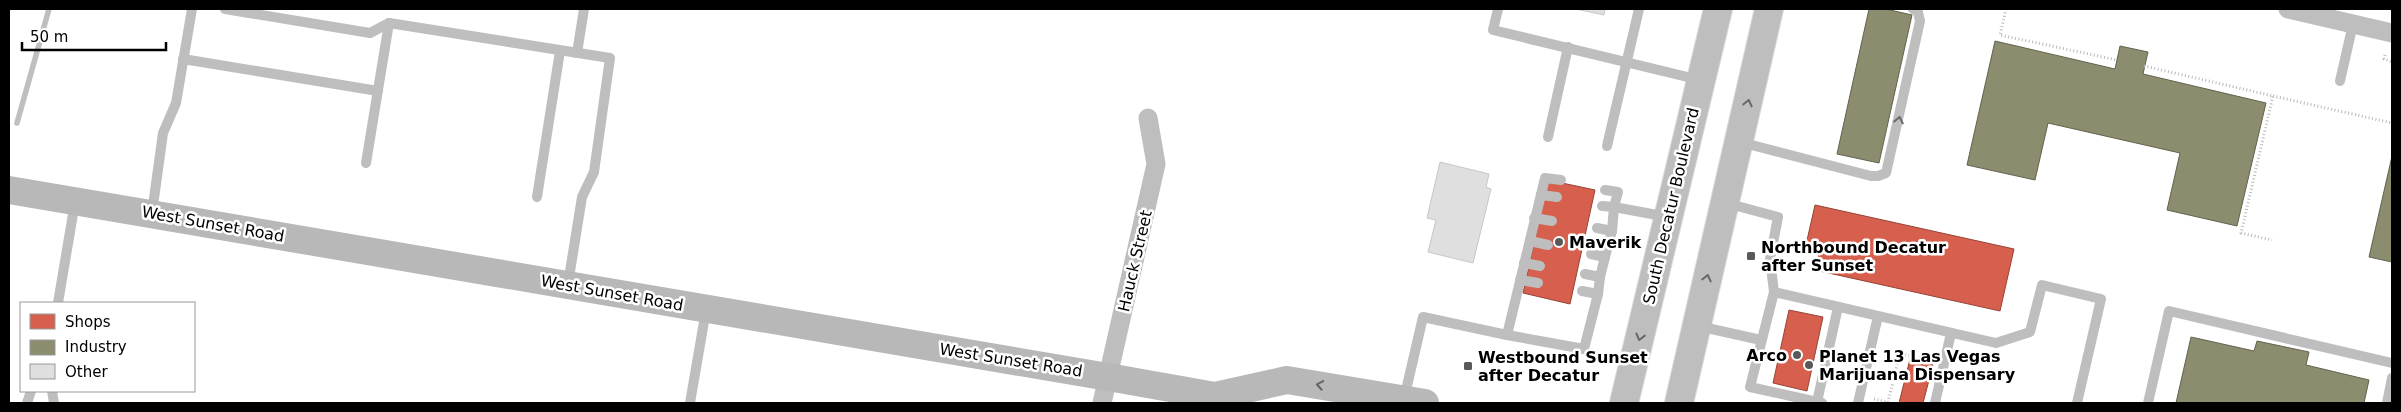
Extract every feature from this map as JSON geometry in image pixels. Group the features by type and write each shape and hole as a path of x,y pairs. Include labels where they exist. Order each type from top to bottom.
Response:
{"main road":[{"name":"South Decatur Boulevard","path":"1624,403 1718,9"},
{"path":"1679,403 1769,9"},
{"name":"West Sunset Road","path":"9,190 706,310 1108,376 1226,399 1287,380 1414,402"}],"street":[{"path":"2288,9 2392,33"},
{"name":"Hauck Street","path":"1102,403 1156,164 1148,118"}],"lane":[{"path":"151,214 163,133 176,103 192,9"},
{"path":"225,9 370,33 389,23 610,58 594,172 582,197 568,286"},
{"path":"577,53 584,9"},
{"path":"1498,9 1493,30 1701,80"},
{"path":"1607,146 1638,9"},
{"path":"1739,141 1870,176 1878,176 1886,172 1889,167 1920,21 1918,12 1913,9"},
{"path":"366,163 389,23"},
{"path":"2340,81 2353,24"},
{"path":"1548,137 1568,47"},
{"path":"537,197 560,51"},
{"path":"183,59 378,91"},
{"path":"1507,335 1545,178 1561,180"},
{"path":"1414,402 1423,317 1584,349 1612,231 1614,208 1618,192 1605,190"},
{"path":"1540,195 1557,197"},
{"path":"58,302 75,201"},
{"path":"1725,203 1778,217 1770,259 1774,292 1750,387 1820,403 1838,307"},
{"path":"1602,206 1669,217"},
{"path":"1534,218 1552,220"},
{"path":"1597,228 1612,231"},
{"path":"1530,241 1548,245"},
{"path":"1591,254 1605,257"},
{"path":"1524,263 1540,266"},
{"path":"1585,274 1600,277"},
{"path":"1520,280 1538,282"},
{"path":"1774,292 1996,343 2030,332 2042,285 2101,299 2077,403"},
{"path":"1582,291 1598,294"},
{"path":"690,403 706,310"},
{"path":"2148,403 2169,311 2392,363"},
{"path":"1858,399 1878,316"},
{"path":"1696,326 1761,340"},
{"path":"1935,403 1951,333"},
{"path":"2386,403 2392,378"}],"path":[{"path":"2006,9 2000,34 2117,60"},
{"path":"2384,55 2384,59 2392,62"},
{"path":"2144,66 2392,123"},
{"path":"2272,240 2242,233 2273,96"},
{"path":"1858,399 1888,403 1900,353 1934,361"}],"building: Shops":[{"name":"Maverik","path":"1548,180 1595,190 1570,304 1523,293"},
{"path":"1815,205 2014,249 2000,311 1815,270 1819,253 1805,249"},
{"path":"1789,310 1823,317 1807,391 1773,383"},
{"path":"1910,359 1933,365 1923,403 1899,403"}],"building: Industry":[{"path":"1869,9 1886,9 1912,15 1879,163 1837,154"},
{"path":"1995,41 2115,69 2120,46 2148,52 2143,74 2266,103 2237,226 2167,210 2180,153 2048,123 2035,180 1967,165"},
{"path":"2392,156 2392,262 2369,257"},
{"path":"2191,337 2254,351 2257,341 2309,352 2306,365 2369,380 2364,403 2176,403"}],"building: Other":[{"path":"1576,9 1605,9 1604,15"},
{"path":"1440,162 1489,174 1486,187 1491,189 1473,263 1428,252 1436,220 1427,218"}],"waterway":[{"path":"17,123 49,9"}],"place":[{"name":"Maverik","path":"1559,242"},
{"name":"Northbound Decatur after Sunset","path":"1751,256"},
{"name":"Arco","path":"1797,355"},
{"name":"Planet 13 Las Vegas Marijuana Dispensary","path":"1809,365"},
{"name":"Westbound Sunset after Decatur","path":"1468,366"}]}
